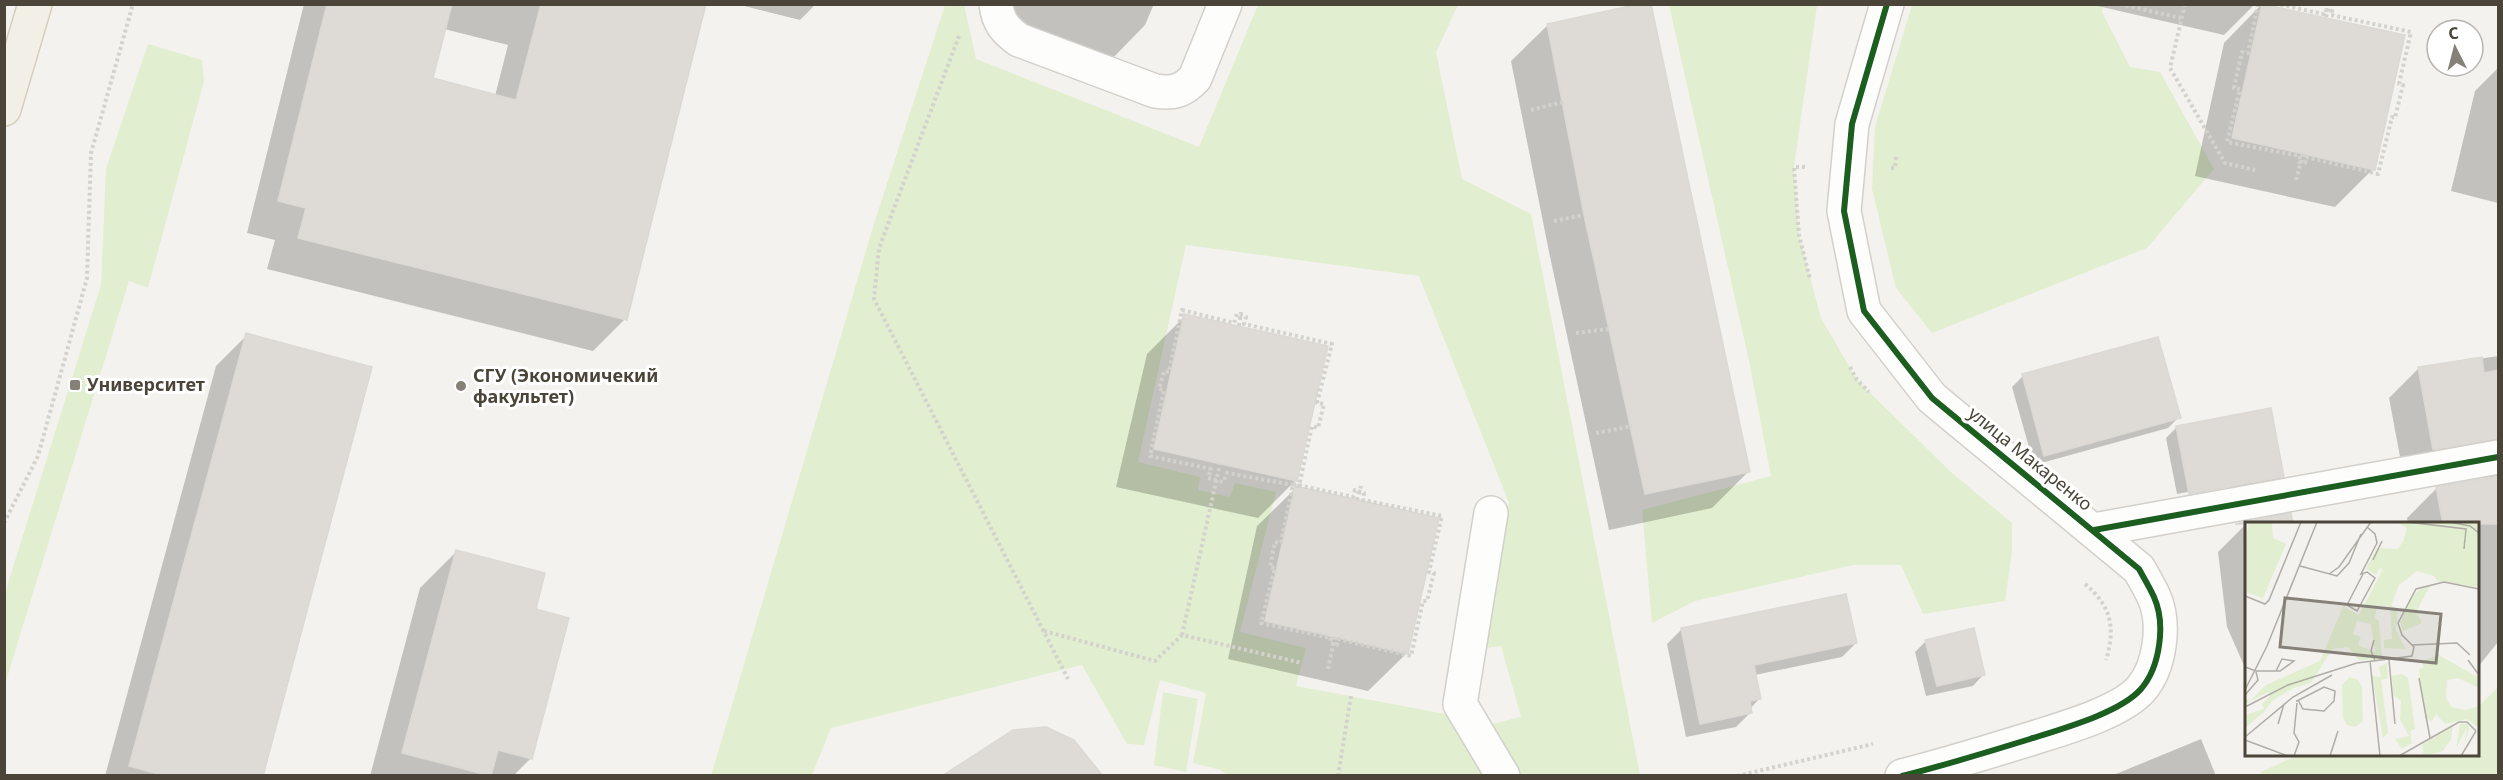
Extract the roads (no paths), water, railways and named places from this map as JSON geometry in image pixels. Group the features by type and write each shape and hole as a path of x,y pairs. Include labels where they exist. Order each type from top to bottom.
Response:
{"main road":[{"path":"4,109 35,4"}],"street":[{"path":"996,4 1000,21 1007,31 1019,40 1155,91 1170,93 1187,87 1195,78 1225,4"},
{"name":"улица Макаренко","path":"1887,4 1852,124 1844,211 1864,311 1932,398 2139,569 2155,599 2160,630 2156,663 2141,689 2089,720 1949,764 1902,776"},
{"path":"2094,530 2499,457"},
{"path":"1491,513 1460,704 1503,776"}],"place":[{"name":"Университет","path":"75,385"},
{"name":"СГУ (Экономичекий факультет)","path":"461,386"}]}
